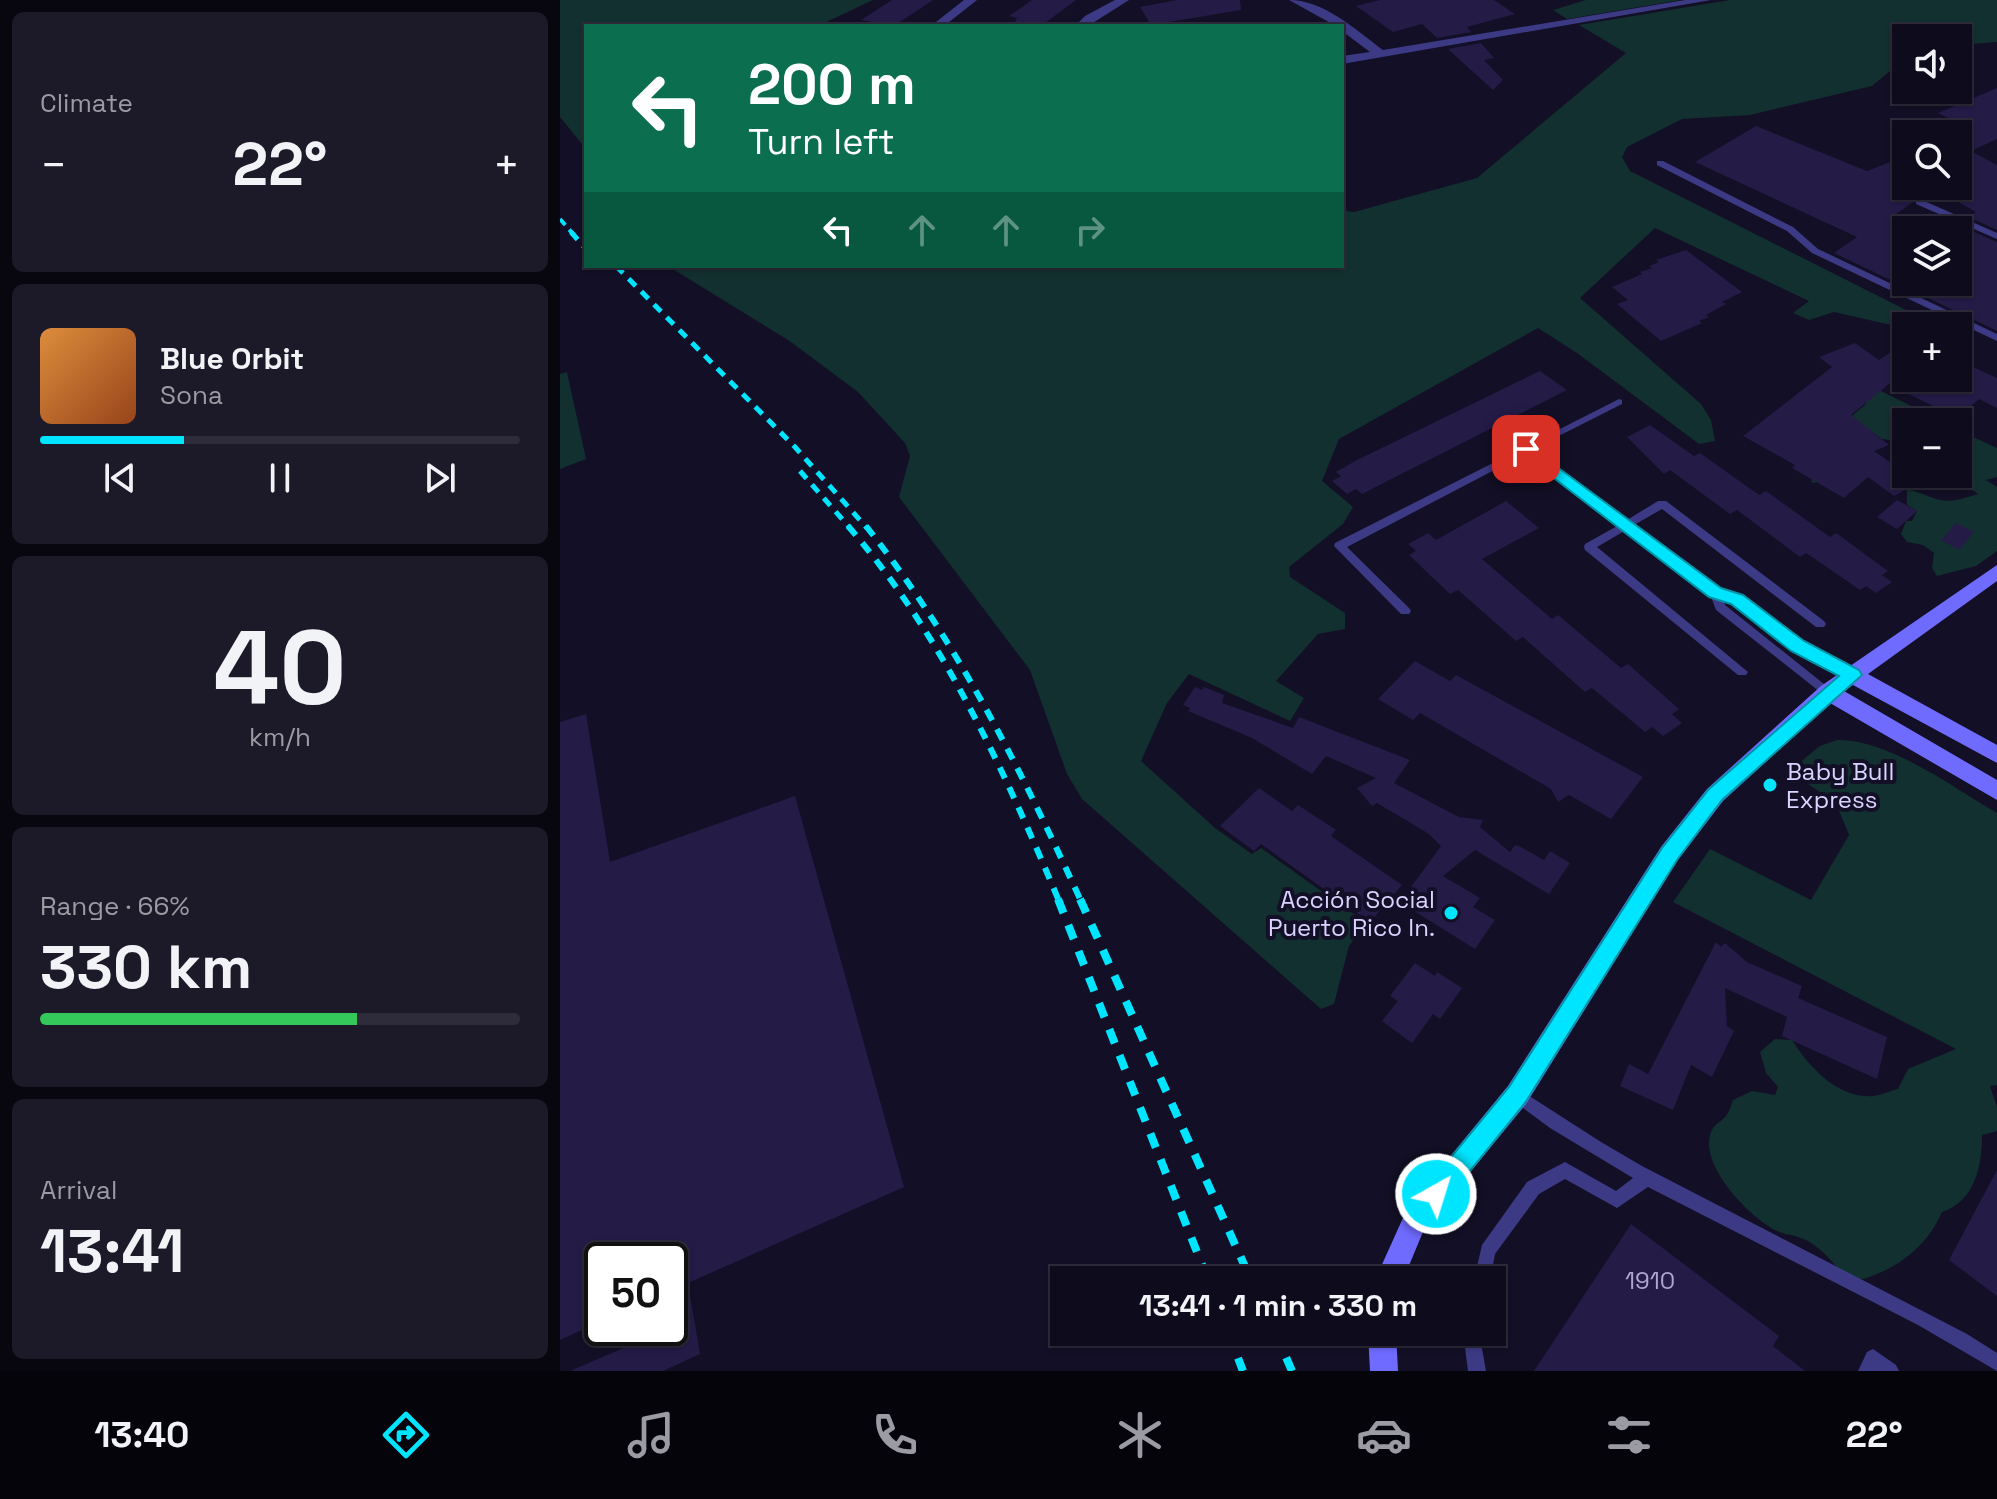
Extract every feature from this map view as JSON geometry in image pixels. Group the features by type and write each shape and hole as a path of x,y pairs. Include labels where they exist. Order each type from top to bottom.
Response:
{"main road":[{"path":"1395,1266 1416,1218 1517,1095 1669,854 1715,795 1828,692 1997,572"},
{"path":"1853,675 1997,755"},
{"path":"1828,692 1997,791"},
{"path":"1383,1346 1384,1371"}],"street":[{"path":"940,24 971,0"},
{"path":"1083,24 1123,0"},
{"path":"1295,0 1340,24"},
{"path":"1344,60 1705,0"},
{"path":"1344,27 1381,54"}],"lane":[{"path":"1660,163 1790,229 1815,251 1997,338"},
{"path":"1919,202 1997,236"},
{"path":"1405,611 1339,546 1619,402"},
{"path":"1526,449 1715,592 1737,600 1797,646 1853,675"},
{"path":"1742,672 1589,547 1662,504 1820,624"},
{"path":"1715,592 1720,607 1828,692"},
{"path":"1517,1095 1566,1131 1648,1177 1890,1302 1997,1363"},
{"path":"1485,1266 1488,1251 1533,1188 1565,1170 1617,1200 1648,1177"},
{"path":"1473,1346 1477,1371"},
{"path":"1867,1371 1873,1358 1890,1371"}],"green space":[{"path":"560,0 873,0 822,24 584,24 584,147 560,117"},
{"path":"1586,0 1681,0 1567,19 1553,10"},
{"path":"1730,0 1997,0 1997,42 1972,44 1972,24 1892,24 1892,70 1872,86 1750,115 1682,119 1627,147 1622,157 1630,171 1909,312 1892,312 1892,325 1834,312 1809,320 1793,313 1809,301 1655,228 1580,298 1701,404 1711,420 1715,441 1699,444 1577,353 1538,328 1339,439 1322,481 1353,507 1343,524 1289,567 1290,577 1345,613 1345,629 1318,634 1276,681 1304,698 1290,721 1189,674 1167,703 1141,761 1215,828 1252,854 1261,848 1366,923 1349,946 1334,1004 1321,1009 1082,799 1067,774 1030,670 899,497 910,456 905,443 858,392 791,342 671,268 1344,268 1344,210 1354,212 1477,178 1626,53 1579,25"},
{"path":"567,372 586,459 560,469 560,374"},
{"path":"1873,387 1915,408 1892,408 1892,440 1882,439 1868,429 1815,483 1811,482 1837,428 1865,405"},
{"path":"1972,436 1997,448 1997,477 1986,480 1997,487 1997,551 1976,566 1937,576 1932,568 1934,553 1923,545 1907,542 1901,534 1906,521 1912,521 1917,511 1907,505 1907,489 1947,501 1978,494 1970,488"},
{"path":"1837,740 1878,747 1899,756 1997,813 1997,1085 1990,1086 1997,1107 1997,1131 1982,1135 1978,1170 1969,1191 1953,1207 1942,1212 1927,1238 1893,1266 1851,1282 1816,1247 1803,1238 1777,1231 1742,1203 1713,1162 1709,1148 1711,1131 1726,1115 1733,1100 1752,1091 1775,1095 1778,1087 1766,1073 1760,1052 1775,1039 1792,1040 1807,1061 1826,1079 1836,1087 1860,1096 1898,1089 1908,1069 1956,1049 1673,902 1710,849 1811,900 1849,835 1836,803 1789,771 1820,746"}],"building":[{"path":"892,0 933,0 897,24 861,20"},
{"path":"1032,0 1076,0 1044,24 1014,24 1017,18 1009,16"},
{"path":"1177,0 1240,0 1241,10 1150,24 1140,7"},
{"path":"1380,0 1494,0 1515,14 1467,27 1471,32 1437,38 1422,24 1393,32 1356,6"},
{"path":"1481,43 1494,58 1484,60 1503,80 1493,90 1448,49"},
{"path":"1997,88 1997,139 1972,151 1972,120 1952,120 1938,113 1959,104 1972,104 1972,99"},
{"path":"1756,126 1867,171 1892,161 1892,200 1914,200 1896,214 1901,216 1892,216 1892,281 1834,253 1857,237 1695,162"},
{"path":"1972,152 1997,165 1997,230 1972,218 1970,216 1976,212 1954,200 1972,200"},
{"path":"1972,231 1997,242 1997,331 1972,319 1972,312 1957,312 1924,296 1972,296"},
{"path":"1686,250 1742,292 1722,302 1726,304 1706,315 1709,317 1699,321 1702,323 1661,341 1617,304 1628,300 1612,287 1652,268 1649,266 1659,262 1656,260"},
{"path":"1855,343 1879,360 1892,351 1892,386 1889,384 1851,415 1889,445 1874,451 1892,464 1892,488 1909,488 1894,496 1868,477 1844,498 1792,468 1795,465 1743,436 1832,367 1819,357"},
{"path":"1972,366 1997,378 1997,408 1979,399 1969,408 1937,408 1905,392 1972,392"},
{"path":"1540,371 1567,390 1362,494 1356,489 1347,494 1332,481 1341,476 1336,472 1355,461"},
{"path":"1650,425 1694,456 1700,453 1759,495 1766,491 1830,537 1836,533 1888,571 1882,575 1892,582 1876,593 1866,586 1860,590 1806,553 1800,557 1737,510 1730,514 1670,470 1664,474 1627,437"},
{"path":"1897,500 1917,511 1897,529 1877,517"},
{"path":"1506,501 1539,528 1482,559 1552,619 1558,615 1621,668 1628,664 1679,709 1672,714 1682,723 1663,736 1652,727 1645,732 1592,688 1585,692 1523,637 1516,641 1458,590 1450,594 1409,555 1416,551 1408,544 1428,533 1436,540"},
{"path":"1956,523 1974,532 1959,550 1941,540"},
{"path":"1415,661 1450,681 1456,675 1643,777 1611,819 1569,795 1558,802 1551,789 1420,713 1413,720 1378,699"},
{"path":"1195,687 1224,695 1222,703 1293,728 1299,717 1410,760 1394,783 1459,817 1483,820 1480,827 1510,852 1515,845 1544,860 1550,851 1570,863 1549,894 1475,850 1443,876 1480,898 1473,907 1495,920 1475,949 1406,906 1402,910 1397,906 1441,846 1429,834 1377,803 1372,806 1357,788 1376,778 1326,756 1312,774 1252,738 1188,711 1190,708 1183,705"},
{"path":"586,714 610,862 795,796 904,1187 688,1283 688,1242 584,1242 584,1329 560,1340 560,722"},
{"path":"1259,788 1292,811 1298,805 1336,830 1331,836 1402,885 1370,922 1261,844 1254,851 1220,826"},
{"path":"1716,942 1721,947 1725,943 1747,962 1802,986 1798,998 1887,1037 1877,1079 1782,1036 1787,1017 1725,988 1727,1026 1734,1031 1712,1077 1691,1065 1673,1110 1620,1086 1629,1064 1648,1074"},
{"path":"1415,963 1462,988 1440,1019 1433,1014 1412,1043 1382,1021 1398,1001 1390,996"},
{"path":"1997,1170 1997,1296 1949,1260"},
{"path":"1631,1224 1779,1336 1773,1346 1805,1371 1534,1371"},
{"path":"688,1283 700,1354 663,1371 570,1371 628,1346 688,1346"}],"railway":[{"path":"560,219 573,234"},
{"path":"571,232 584,247"},
{"path":"618,268 795,447 867,528"},
{"path":"800,471 850,528"},
{"path":"848,526 882,568 942,658 993,753 1059,901"},
{"path":"866,526 929,614 985,707 1081,901"},
{"path":"1058,899 1202,1266"},
{"path":"1080,899 1245,1266"},
{"path":"1233,1346 1243,1371"},
{"path":"1281,1346 1292,1371"}],"place":[{"name":"Baby Bull Express","path":"1770,785"},
{"name":"Acción Social Puerto Rico In.","path":"1451,913"}],"route":[{"path":"1436,1194 1517,1095 1669,854 1715,795 1828,692 1853,675 1797,646 1737,600 1715,592 1526,449"}]}
